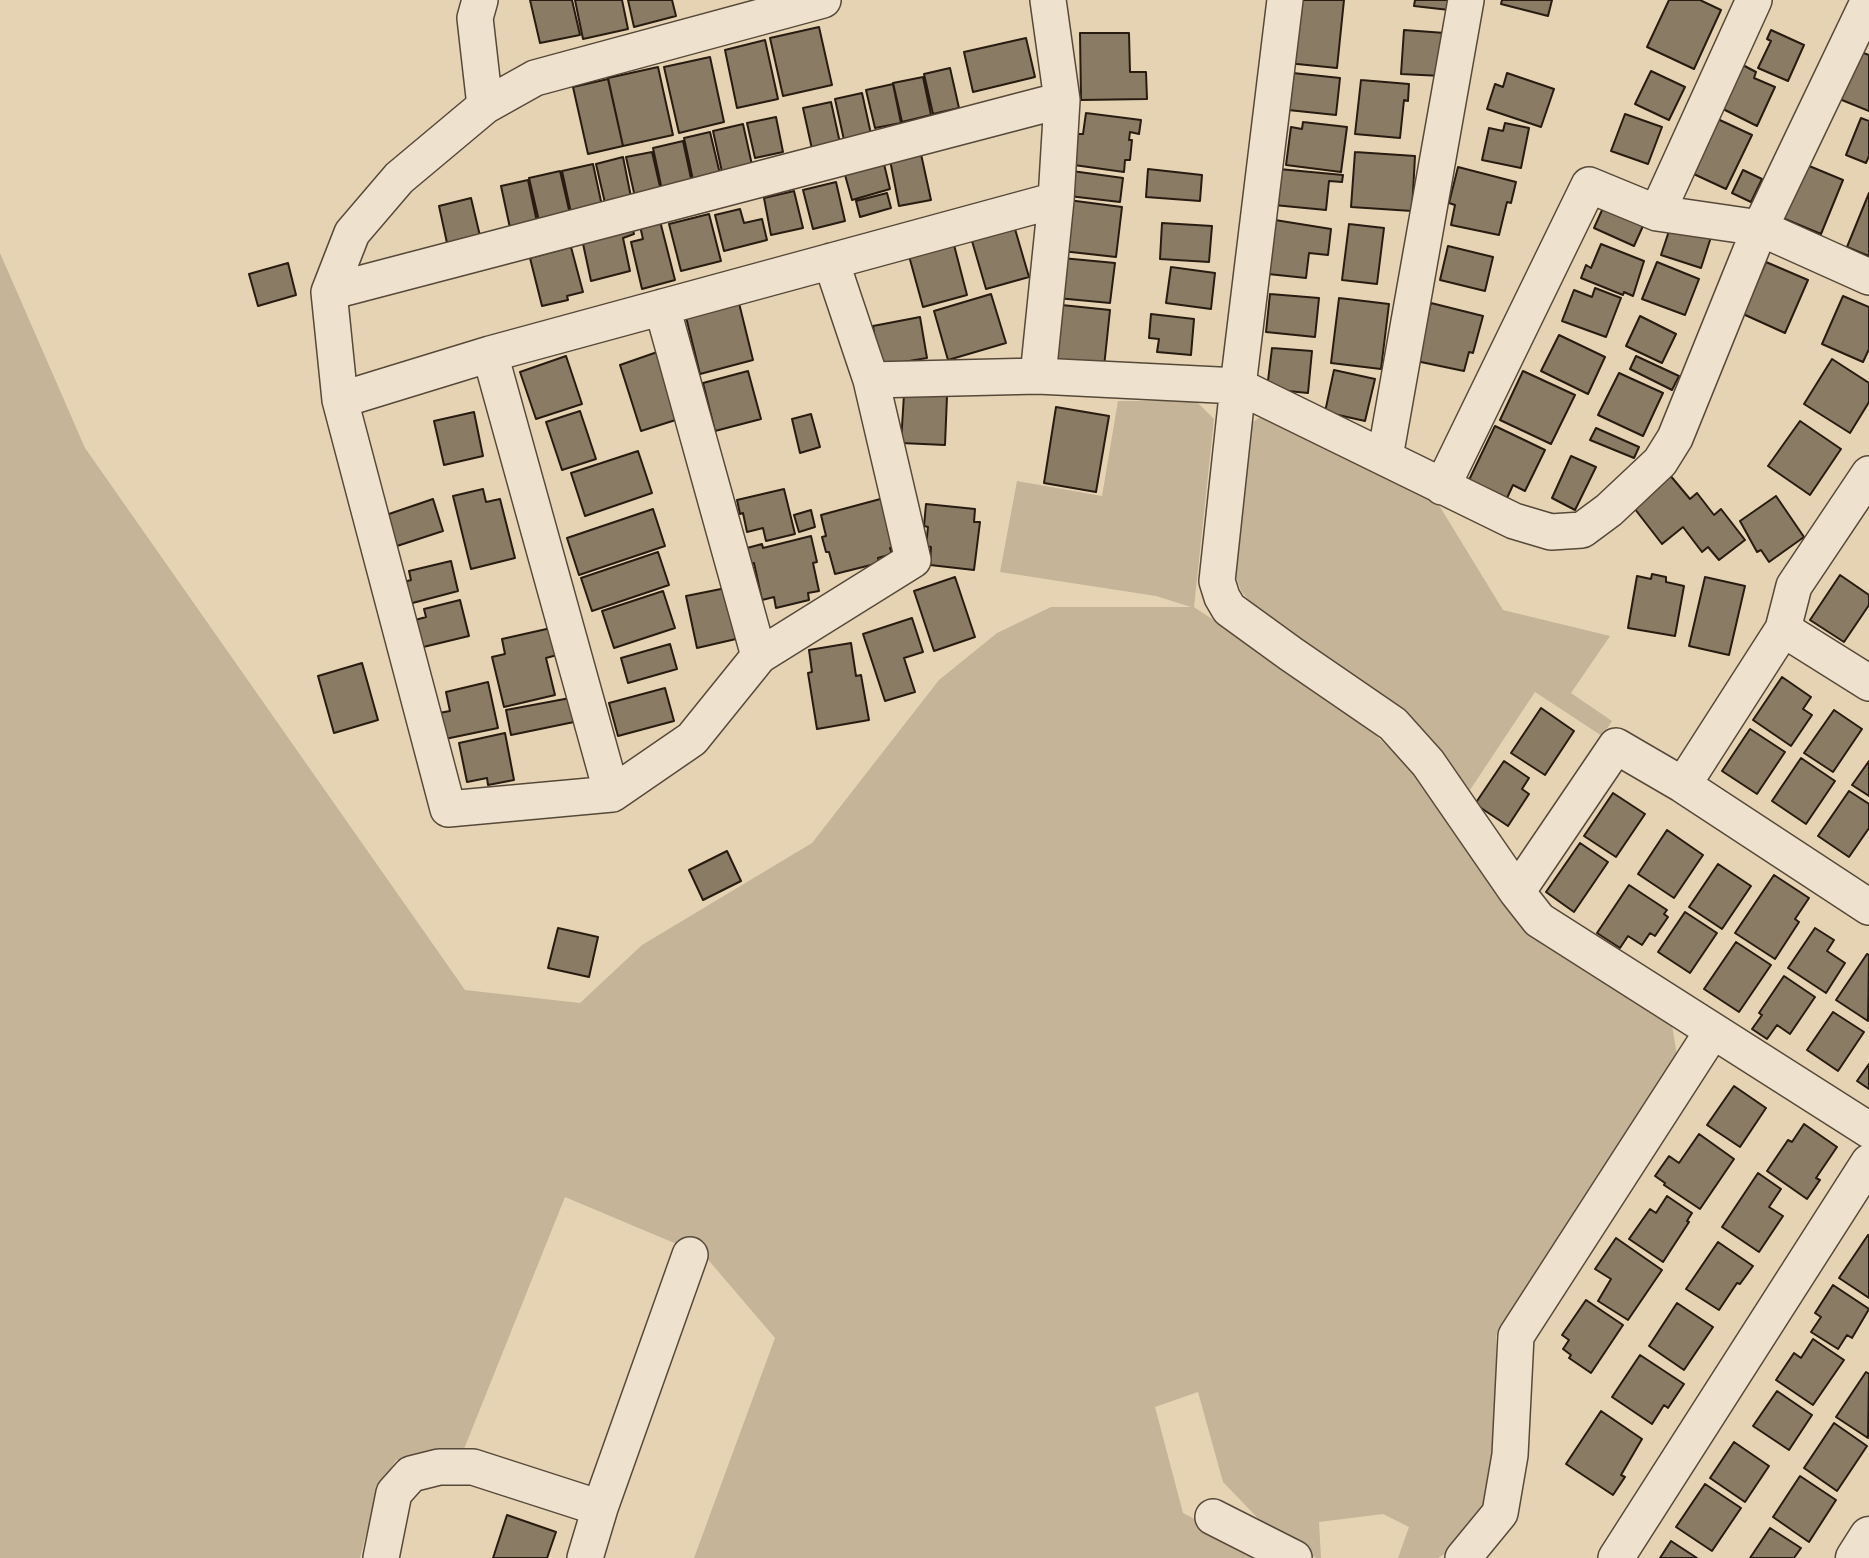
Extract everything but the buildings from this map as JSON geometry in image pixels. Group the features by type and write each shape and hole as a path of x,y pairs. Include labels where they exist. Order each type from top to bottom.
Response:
{"street":[{"path":"480,0 474,18 485,106"},
{"path":"823,0 535,78 485,106 399,178 352,233 329,292 340,400 448,809 612,793 692,739 760,656 914,560 871,380 831,261"},
{"path":"1038,376 1056,200 1062,100 1048,0"},
{"path":"1285,0 1217,581 1222,597 1229,609 1393,724 1429,762 1539,920 1869,1130"},
{"path":"1385,457 1466,0"},
{"path":"1657,213 1754,0"},
{"path":"871,380 1038,376 1238,386 1514,521 1551,532 1582,530 1609,510 1660,462 1675,438 1760,228 1868,0"},
{"path":"329,292 1062,100"},
{"path":"1442,487 1589,185 1657,213 1760,228 1869,277"},
{"path":"340,400 490,354 1056,200"},
{"path":"662,307 760,656"},
{"path":"490,354 612,793"},
{"path":"1683,786 1783,629 1794,586 1869,474"},
{"path":"1783,629 1869,683"},
{"path":"1517,892 1616,746 1683,786 1869,907"},
{"path":"1463,1558 1500,1513 1510,1455 1516,1336 1712,1032"},
{"path":"1616,1558 1869,1162"},
{"path":"585,1558 600,1508 691,1255"},
{"path":"381,1558 394,1493 411,1474 439,1467 473,1467 600,1508"},
{"path":"1213,1517 1294,1558"},
{"path":"1855,1558 1869,1536"}],"shaded area":[{"path":"0,253 85,448 465,990 580,1003 642,945 812,843 939,680 997,633 1051,607 1191,607 1156,596 1000,572 1017,481 1102,496 1118,401 1196,401 1214,419 1194,607 1351,712 1404,762 1531,931 1672,1025 1677,1056 1580,1202 1496,1336 1498,1450 1484,1511 1449,1551 1438,1558 1398,1558 1409,1527 1383,1514 1319,1522 1321,1558 1316,1558 1273,1534 1223,1482 1198,1392 1155,1407 1183,1513 1269,1558 694,1558 775,1338 705,1256 565,1197 464,1449 396,1460 378,1489 360,1558 0,1558"},
{"path":"1263,415 1437,502 1503,610 1610,636 1571,693 1612,721 1602,736 1535,692 1468,793 1373,691 1251,603 1241,591 1232,565 1247,426"}]}
